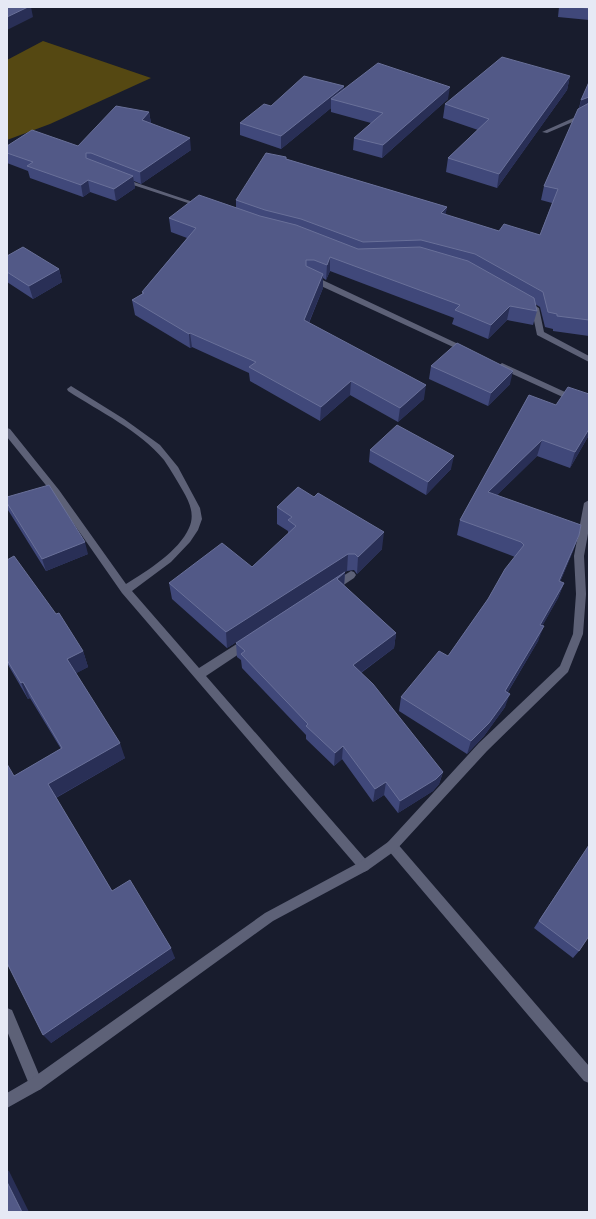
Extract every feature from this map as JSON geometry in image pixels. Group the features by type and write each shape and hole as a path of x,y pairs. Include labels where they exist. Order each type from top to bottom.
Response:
{"street":[{"path":"544,132 589,113"},
{"path":"118,178 144,188 208,208"},
{"path":"310,277 474,353"},
{"path":"523,302 536,310 540,333 589,359"},
{"path":"496,363 589,406"},
{"path":"72,389 147,439 165,457 179,476 196,508 197,518 192,534 161,566 124,590"},
{"path":"7,431 56,492 124,590 364,866"},
{"path":"43,496 56,492"},
{"path":"7,1101 36,1084 269,917 364,866 392,846 483,748 564,669 578,634 581,594 579,556 589,503"},
{"path":"324,592 351,575"},
{"path":"198,675 258,636"},
{"path":"392,846 589,1076"},
{"path":"7,1015 36,1084"}],"shaded area":[{"path":"43,41 151,78 50,124 7,140 7,60"}],"building":[{"path":"7,7 28,7 7,17"},
{"path":"502,57 570,76 499,174 448,158 489,119 445,104"},
{"path":"378,63 450,87 383,145 354,138 383,113 331,99"},
{"path":"304,76 344,86 281,136 240,123 264,104 271,106"},
{"path":"589,82 589,97 581,100"},
{"path":"589,103 589,320 557,316 557,314 548,312 543,292 475,254 421,240 363,242 301,219 265,210 236,200 266,153 286,157 286,159 447,207 441,213 499,231 504,224 540,235 558,189 544,186 578,109"},
{"path":"116,106 149,112 142,120 190,138 140,172 91,153 86,153 86,158 133,176 114,189 88,180 81,185 27,166 33,162 7,153 7,146 32,130 78,146"},
{"path":"199,195 260,216 296,225 358,249 420,247 468,261 534,298 537,311 510,306 491,325 455,310 460,305 330,257 327,265 314,260 306,260 306,266 323,274 304,320 426,385 400,408 351,381 321,407 249,367 256,362 190,333 189,334 132,300 144,293 142,292 196,228 169,218"},
{"path":"23,247 59,269 29,286 7,272 7,256"},
{"path":"457,343 513,371 491,393 431,366"},
{"path":"568,387 589,394 589,429 575,452 542,440 488,492 581,525 579,535 559,581 564,583 540,625 544,626 505,691 510,694 489,723 471,741 401,697 439,651 448,656 488,599 505,569 524,545 521,542 460,520 529,395 556,405"},
{"path":"397,425 454,456 428,482 370,450"},
{"path":"49,485 85,542 42,559 7,503 7,497"},
{"path":"298,487 314,497 318,493 384,532 358,557 355,554 348,554 226,632 169,583 222,543 252,567 296,526 288,520 292,517 277,507"},
{"path":"14,556 56,614 59,613 83,651 67,659 120,743 48,784 112,891 130,880 171,948 43,1035 7,963 7,764 14,776 62,748 23,682 21,683 7,660 7,560"},
{"path":"345,572 337,579 396,633 353,665 373,684 443,772 436,779 400,801 386,782 375,789 343,746 335,753 306,726 308,724 241,654 245,651 236,643"},
{"path":"589,845 589,936 579,951 539,921"},
{"path":"7,1182 22,1212 7,1212"}]}
